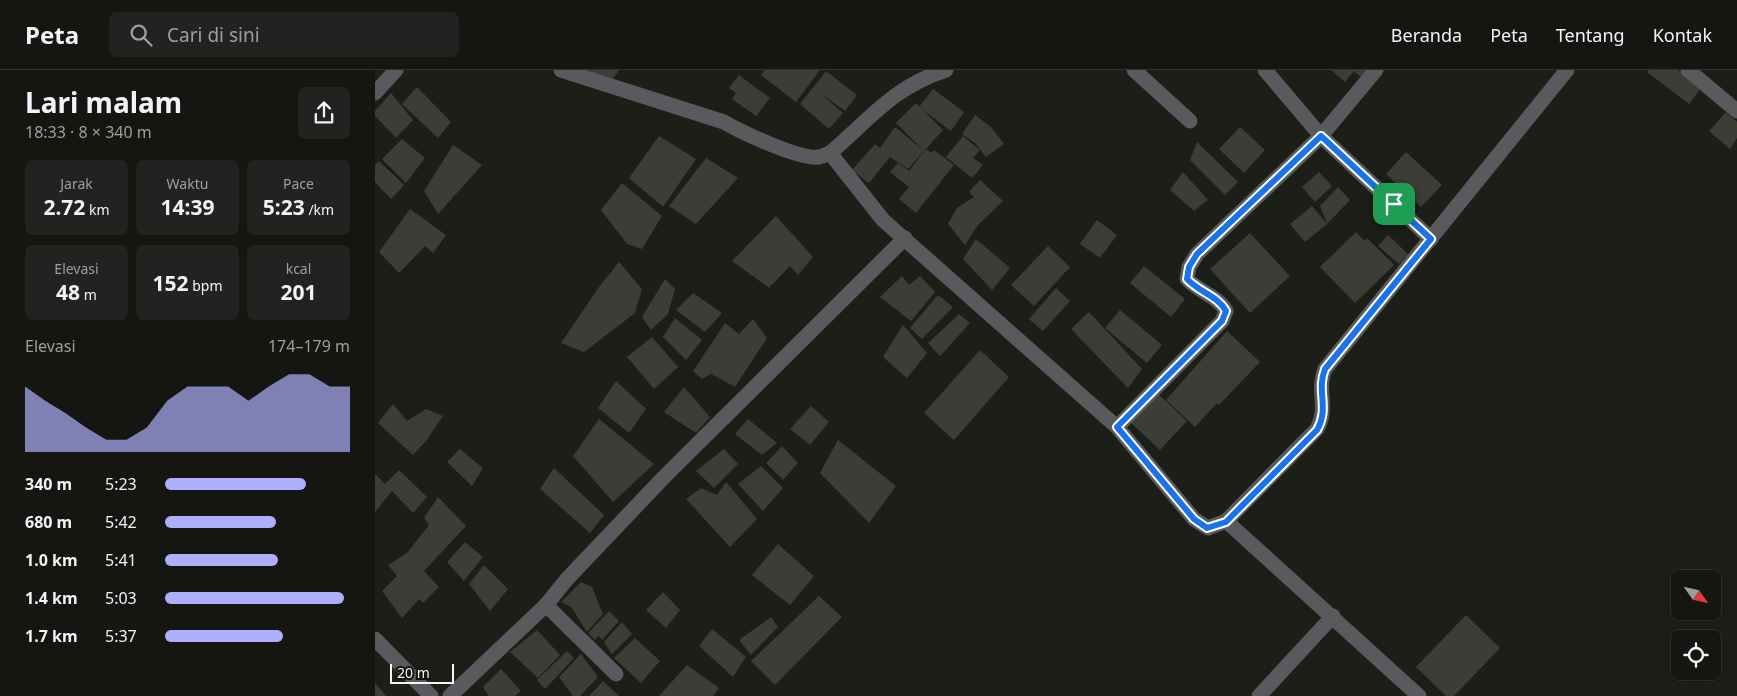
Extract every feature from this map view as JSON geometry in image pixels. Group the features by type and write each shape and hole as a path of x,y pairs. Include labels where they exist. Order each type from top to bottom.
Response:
{"street":[{"path":"375,93 396,70"},
{"path":"563,70 723,122 748,136 794,152 817,157 830,153 896,93 926,76 946,70"},
{"path":"1134,70 1190,121"},
{"path":"1265,70 1321,136 1431,239"},
{"path":"1117,427 1222,321 1226,311 1221,302 1195,289 1187,279 1189,267 1197,254 1321,136 1376,70"},
{"path":"830,153 883,220 1117,427 1194,519 1207,528 1226,522 1317,430 1325,412 1321,380 1325,369 1567,70"},
{"path":"1688,70 1737,111"},
{"path":"450,696 546,605 567,580 664,477 905,238"},
{"path":"1226,522 1333,616 1419,696"},
{"path":"546,605 616,674"},
{"path":"1259,696 1333,616"},
{"path":"375,639 431,696"}],"building":[{"path":"581,70 619,70 610,83"},
{"path":"765,70 820,70 796,102 761,75"},
{"path":"1331,70 1368,70 1362,78 1354,71 1345,82"},
{"path":"1649,70 1678,70 1701,88 1689,104 1647,72"},
{"path":"826,71 857,95 845,111 820,93 843,113 829,129 800,104"},
{"path":"739,75 770,98 756,116 732,99 736,93 729,88"},
{"path":"417,87 451,122 438,138 402,104"},
{"path":"933,89 964,112 951,131 919,107"},
{"path":"391,93 413,120 396,138 375,116 375,111"},
{"path":"916,103 943,130 908,169 890,157 869,183 852,170 875,144 880,148 895,127 923,150 896,123"},
{"path":"1726,112 1737,122 1737,138 1730,149 1709,131"},
{"path":"975,115 991,127 1004,144 986,157 976,144 962,134"},
{"path":"1240,127 1265,150 1244,173 1219,149"},
{"path":"659,136 696,159 663,207 629,178"},
{"path":"963,136 980,150 973,158 983,165 972,178 946,157"},
{"path":"402,139 425,158 406,183 382,159"},
{"path":"1197,142 1238,182 1225,195 1190,160"},
{"path":"453,145 482,165 438,214 424,191"},
{"path":"926,149 932,153 934,150 954,165 916,213 899,199 909,187 890,172 898,163 909,171"},
{"path":"1406,152 1442,185 1421,207 1386,174"},
{"path":"706,158 738,178 696,224 669,206"},
{"path":"379,161 404,185 391,199 375,182 375,165"},
{"path":"1183,172 1208,200 1194,211 1170,190"},
{"path":"1319,172 1332,186 1315,202 1302,187"},
{"path":"980,180 1003,201 978,225 965,245 948,224 957,208 974,197 969,192"},
{"path":"622,183 662,216 642,249 627,244 601,210"},
{"path":"1338,187 1350,200 1327,224 1320,206"},
{"path":"1312,206 1327,224 1305,242 1290,224"},
{"path":"410,209 446,235 433,253 425,246 399,273 379,252"},
{"path":"776,216 813,257 798,275 790,266 769,288 732,261"},
{"path":"1097,220 1117,235 1100,258 1080,244"},
{"path":"1356,232 1365,241 1367,238 1394,265 1355,303 1320,267"},
{"path":"1250,233 1290,276 1250,313 1210,269"},
{"path":"1388,235 1408,254 1399,264 1378,246"},
{"path":"976,239 1010,268 992,290 963,259"},
{"path":"1048,246 1070,267 1034,306 1011,285"},
{"path":"619,262 642,289 635,313 584,352 561,343 599,287"},
{"path":"1144,266 1185,299 1171,317 1130,283"},
{"path":"902,276 909,285 920,276 935,292 911,321 880,297"},
{"path":"665,279 675,289 668,314 651,330 642,317"},
{"path":"1056,288 1070,301 1043,331 1029,319"},
{"path":"693,293 722,313 705,332 676,310"},
{"path":"938,295 953,307 922,339 910,328"},
{"path":"1120,310 1162,345 1147,363 1105,328"},
{"path":"1089,312 1142,369 1128,388 1071,329"},
{"path":"959,314 970,323 940,356 928,343"},
{"path":"675,318 702,340 686,360 663,337"},
{"path":"753,319 767,338 735,387 711,374 702,379 693,371 725,323 739,334"},
{"path":"903,325 927,353 907,378 883,357"},
{"path":"1227,331 1260,362 1219,405 1217,403 1195,427 1166,400"},
{"path":"652,337 678,367 654,389 627,357"},
{"path":"980,350 1009,377 954,440 924,413"},
{"path":"616,381 646,409 629,433 598,408"},
{"path":"684,387 710,417 696,433 664,412"},
{"path":"1156,392 1187,421 1160,450 1129,421"},
{"path":"393,404 407,421 426,409 443,416 426,441 413,455 378,423"},
{"path":"811,406 829,422 810,445 790,429"},
{"path":"599,419 654,464 613,502 573,456"},
{"path":"748,419 777,443 762,455 735,434"},
{"path":"838,440 896,486 869,523 820,473"},
{"path":"782,446 798,463 783,480 766,463"},
{"path":"460,449 483,468 472,486 447,462"},
{"path":"724,449 738,464 714,488 696,471"},
{"path":"761,466 783,488 763,511 738,484"},
{"path":"554,468 604,515 590,533 540,489"},
{"path":"399,470 427,497 413,513 392,491 375,512 375,474 385,484"},
{"path":"726,482 757,519 730,547 686,499 701,488 717,495"},
{"path":"438,497 466,526 424,571 439,587 423,603 419,599 402,618 382,591 397,576 388,565 407,553 429,525 424,518"},
{"path":"465,542 483,557 464,581 447,562"},
{"path":"778,544 814,576 790,605 752,575"},
{"path":"484,565 508,589 490,611 469,584"},
{"path":"581,582 592,587 603,614 587,632 572,608 561,602"},
{"path":"663,592 680,610 666,628 646,610"},
{"path":"819,596 842,617 775,685 751,661"},
{"path":"609,611 619,621 602,640 599,636 595,640 588,633"},
{"path":"1466,615 1500,648 1454,696 1446,696 1416,667"},
{"path":"771,617 778,627 751,655 739,640"},
{"path":"622,622 632,634 612,654 604,642"},
{"path":"712,629 746,657 733,677 699,646"},
{"path":"537,630 560,655 538,678 510,652"},
{"path":"635,638 660,661 641,683 614,658"},
{"path":"567,651 574,658 545,689 537,680"},
{"path":"581,654 598,677 580,696 573,696 559,677"},
{"path":"687,665 719,688 713,696 659,696"},
{"path":"501,669 521,691 515,696 489,696 483,687"},
{"path":"603,681 619,696 589,696"},
{"path":"375,683 386,696 375,696"}],"route":[{"path":"1321,136 1394,204 1431,239 1325,369 1321,380 1321,388 1325,412 1317,430 1226,522 1207,528 1203,526 1179,502 1117,427 1222,321 1226,311 1221,302 1195,289 1187,279 1189,267 1197,254 1321,136"}]}
